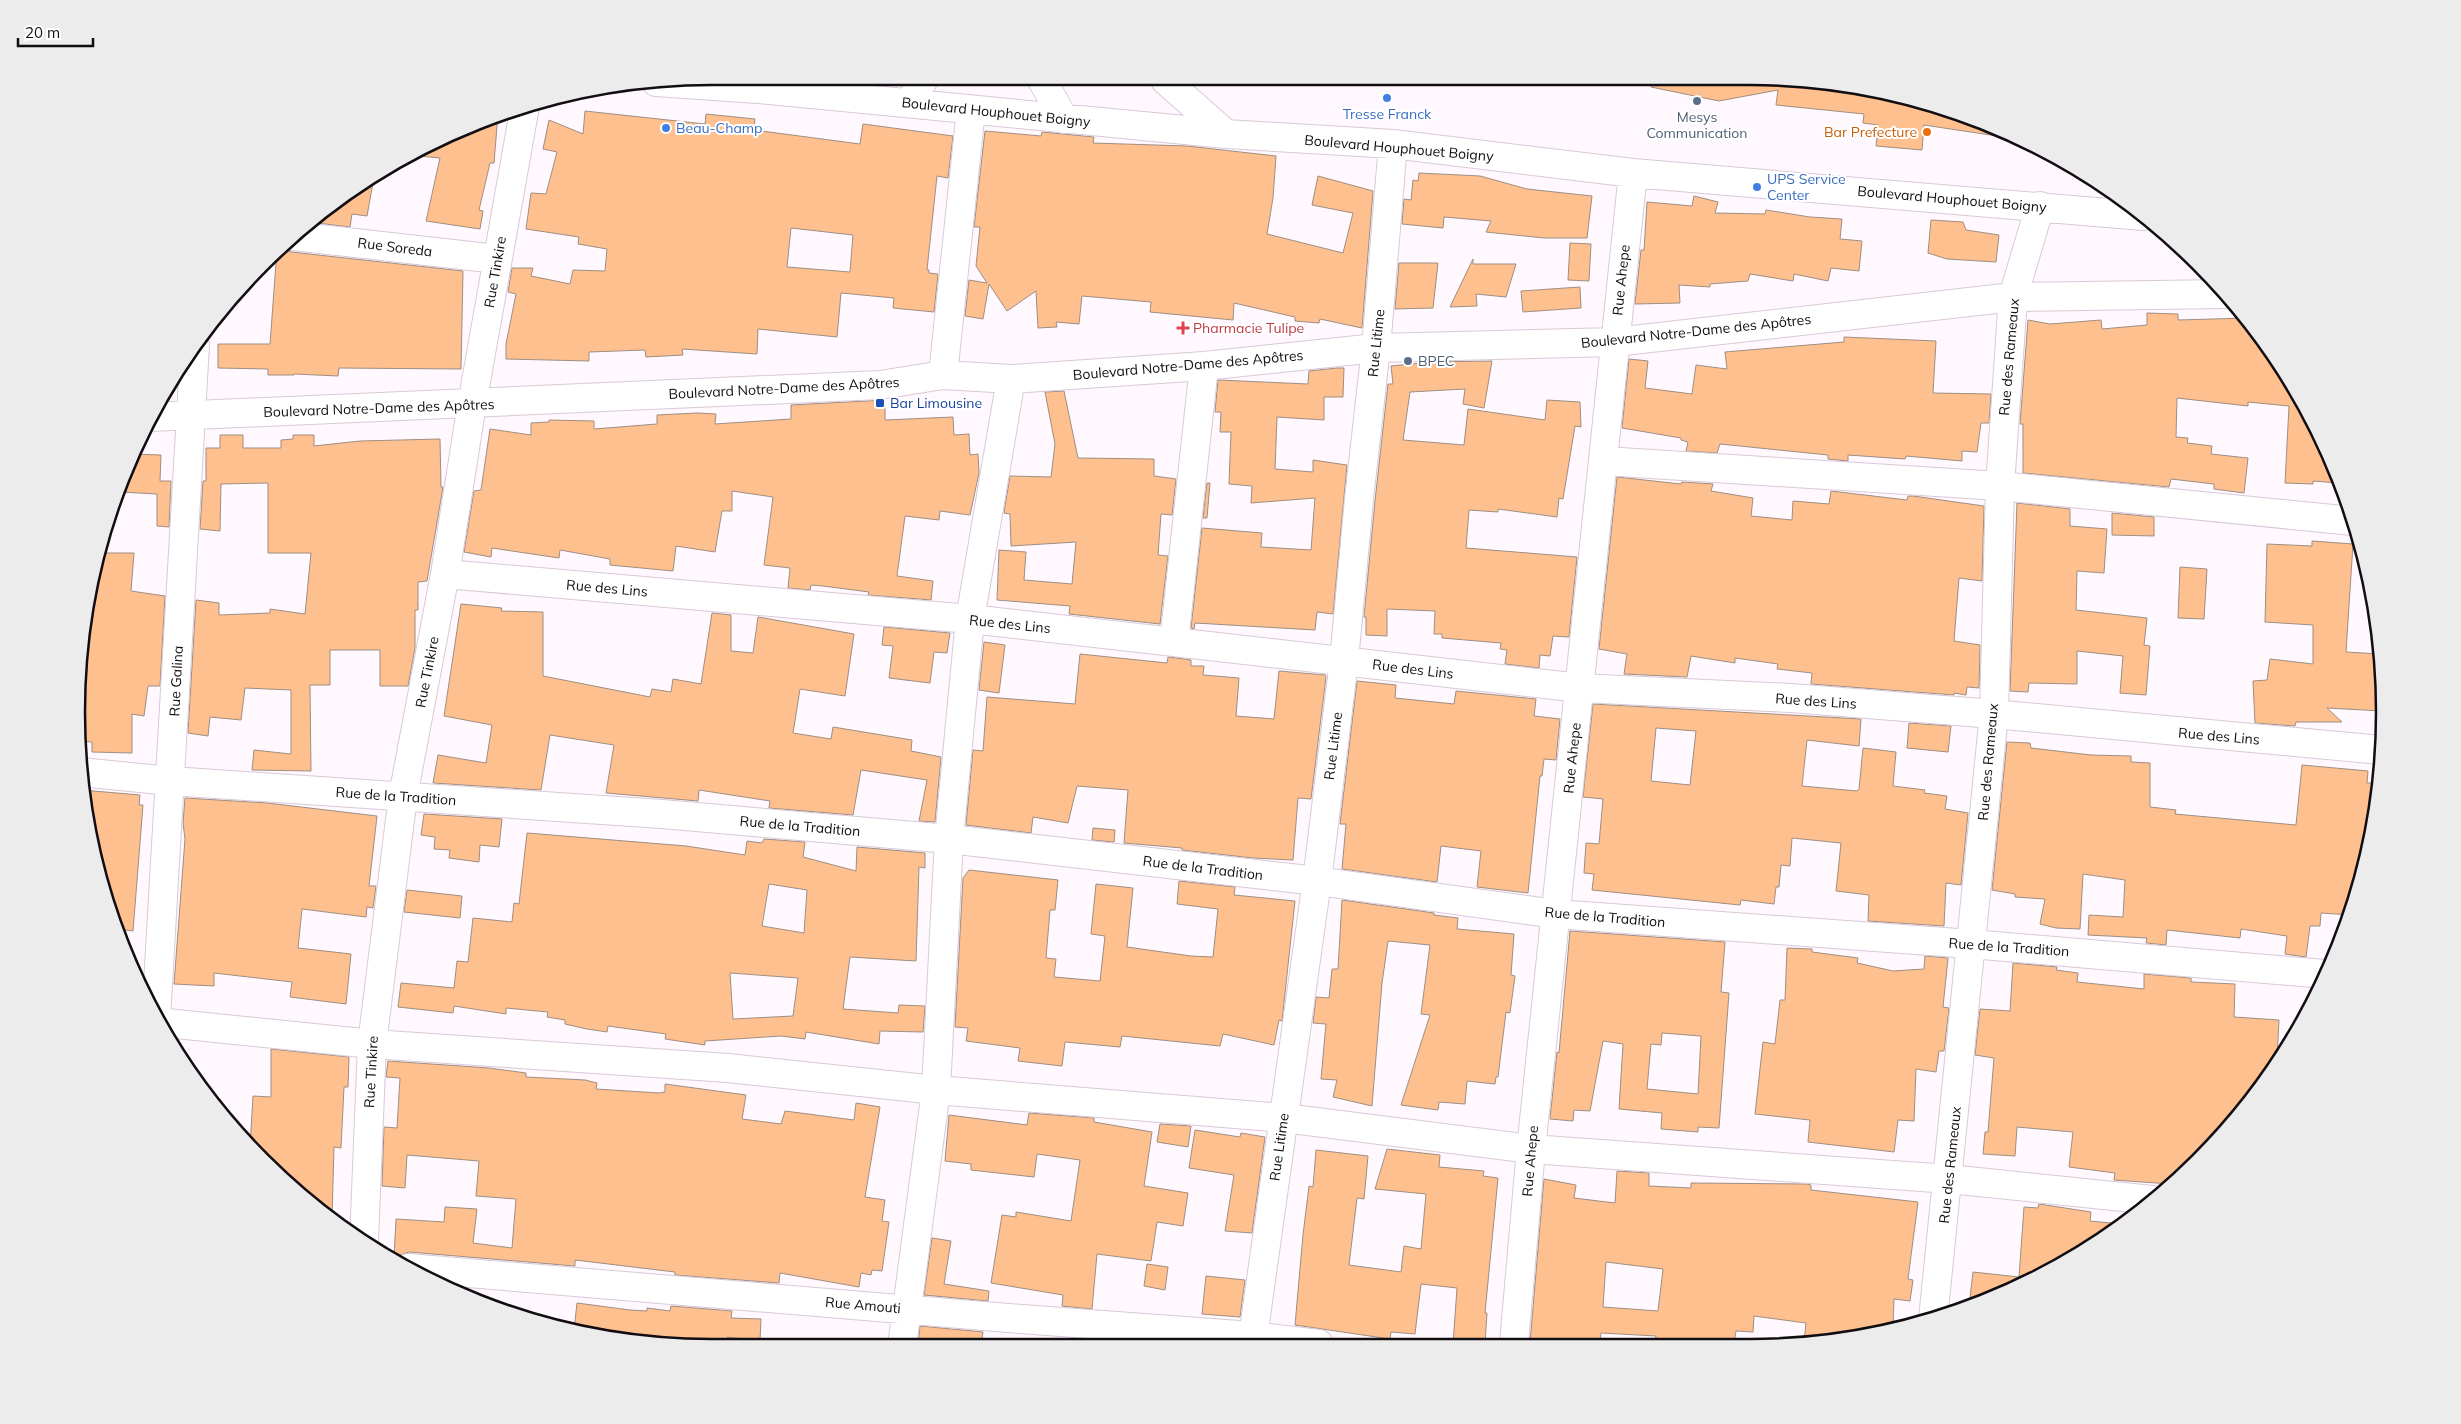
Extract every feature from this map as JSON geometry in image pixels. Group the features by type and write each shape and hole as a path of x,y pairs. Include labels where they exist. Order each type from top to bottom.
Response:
{"street":[{"name":"Boulevard Houphouet Boigny","path":"695,85 1226,134 1393,144 1633,173 2131,215"},
{"path":"909,104 921,85"},
{"path":"1045,85 1064,119"},
{"path":"1171,85 1226,134"},
{"path":"943,375 971,110"},
{"name":"Rue Tinkire","path":"364,1233 372,1044 403,796 445,574 472,404 524,114"},
{"name":"Rue Litime","path":"1252,1339 1317,881 1344,661 1359,499 1376,348 1393,144"},
{"name":"Rue Ahepe","path":"1514,1339 1531,1150 1633,173"},
{"name":"Rue des Rameaux","path":"1934,1311 1949,1180 1994,714 2000,486 2013,298 2040,206"},
{"name":"Rue Soreda","path":"304,237 497,259"},
{"name":"Boulevard Notre-Dame des Apôtres","path":"159,417 880,385 943,375 1011,378 1204,366 1376,348 1615,342 2013,298 2215,294"},
{"name":"Rue Galina","path":"157,1002 194,360"},
{"path":"1174,642 1204,366"},
{"path":"903,1339 936,1090 949,839 970,619 1011,378"},
{"path":"1604,461 2000,486 2346,520"},
{"name":"Rue des Lins","path":"445,574 970,619 1580,688 1791,698 1994,714 2375,749"},
{"name":"Rue de la Tradition","path":"88,773 170,781 672,815 949,839 1317,881 1556,914 1971,944 2318,973"},
{"path":"167,1023 372,1044 728,1068 936,1090 1284,1118 1531,1150 1949,1180 2143,1199"},
{"name":"Rue Amouti","path":"426,1269 907,1309 1241,1339"}],"building":[{"path":"1651,85 1749,85 1790,86 1840,92 1911,106 1951,118 1995,136 1924,125 1922,150 1876,146 1878,125 1863,123 1864,114 1776,105 1778,90 1719,101 1651,87"},
{"path":"585,111 705,124 706,114 755,119 754,130 860,144 863,124 953,136 948,178 937,176 927,270 929,270 929,273 938,274 934,312 893,308 894,298 841,293 837,337 758,329 757,354 682,349 683,355 646,357 645,350 589,352 589,361 506,359 506,344 516,294 508,292 512,268 533,268 531,276 570,284 573,270 605,271 607,249 578,244 579,237 526,229 531,193 546,194 557,152 543,149 549,120 583,134","holes":["791,228 853,235 850,272 787,267"]},
{"path":"497,123 494,163 490,163 479,210 483,211 480,229 426,221 440,158 423,156"},
{"path":"985,131 1041,136 1042,132 1094,137 1093,143 1187,146 1276,156 1273,198 1267,234 1343,253 1353,213 1312,205 1318,176 1373,191 1362,328 1320,319 1319,323 1295,321 1295,317 1234,303 1233,320 1150,312 1151,302 1082,296 1079,324 1056,322 1057,327 1038,328 1036,291 1007,311 989,284 983,319 965,316 969,280 987,283 976,266 980,227 974,227"},
{"path":"1419,173 1480,176 1527,189 1592,196 1587,238 1544,238 1486,232 1491,221 1444,217 1443,228 1402,224 1404,199 1411,200 1413,180 1418,181"},
{"path":"372,186 367,216 352,214 350,227 320,223"},
{"path":"1694,196 1718,202 1715,213 1765,214 1766,210 1810,217 1842,219 1840,239 1862,241 1859,271 1831,268 1828,281 1794,274 1793,281 1750,274 1748,281 1710,284 1710,287 1679,285 1680,303 1635,304 1641,250 1644,250 1647,202 1692,206"},
{"path":"1931,220 1963,222 1966,230 1999,235 1996,262 1947,259 1928,253"},
{"path":"1570,243 1591,244 1589,281 1568,280"},
{"path":"289,251 463,271 461,369 339,368 338,376 268,375 268,369 218,368 218,344 270,344 276,262"},
{"path":"1473,259 1473,264 1516,264 1506,297 1476,294 1477,306 1450,307"},
{"path":"1399,263 1438,263 1433,308 1395,309"},
{"path":"1580,287 1581,308 1523,312 1521,291"},
{"path":"2147,313 2178,314 2178,320 2236,318 2270,364 2292,399 2311,435 2332,482 2313,481 2313,484 2285,483 2289,406 2248,402 2248,406 2177,398 2176,437 2188,438 2187,443 2212,446 2211,454 2248,458 2244,493 2214,489 2214,484 2171,479 2169,487 2023,473 2023,424 2020,424 2028,320 2050,324 2101,320 2102,329 2147,325"},
{"path":"1844,337 1936,341 1933,393 1991,394 1989,423 1981,423 1977,452 1962,451 1962,461 1906,456 1905,459 1848,455 1848,461 1828,459 1828,455 1720,444 1717,453 1686,451 1688,442 1681,440 1681,438 1622,428 1629,359 1648,361 1645,388 1692,394 1696,365 1727,369 1725,352 1844,342"},
{"path":"1492,361 1484,408 1463,404 1465,389 1410,392 1403,440 1464,445 1468,409 1545,420 1547,400 1580,402 1581,427 1575,426 1563,499 1559,498 1557,517 1498,509 1498,512 1469,510 1466,548 1577,557 1569,637 1553,636 1550,656 1540,655 1539,668 1505,664 1507,650 1500,649 1501,643 1442,638 1442,634 1434,634 1435,611 1387,609 1387,636 1366,635 1366,617 1364,617 1375,501 1388,384 1393,384 1391,366 1430,362"},
{"path":"1344,368 1343,397 1324,397 1324,420 1277,417 1275,469 1313,472 1313,460 1347,465 1333,614 1317,612 1315,630 1195,623 1194,629 1191,628 1202,528 1262,533 1261,547 1311,550 1315,498 1251,503 1252,486 1229,484 1231,432 1220,432 1221,412 1215,412 1218,380 1308,384 1309,371"},
{"path":"1064,391 1078,458 1154,459 1154,476 1176,479 1172,515 1161,514 1158,555 1168,556 1160,624 1069,614 1070,606 997,600 999,550 1026,552 1024,580 1072,584 1076,542 1011,546 1010,514 1004,513 1010,476 1051,477 1055,444 1045,392"},
{"path":"885,400 885,420 953,417 954,435 969,434 970,455 978,454 979,473 970,515 940,511 939,520 905,516 897,576 933,581 931,600 868,595 869,592 823,586 811,585 810,590 788,588 790,568 764,565 773,497 732,491 732,511 722,511 715,552 676,546 673,571 610,565 610,559 560,550 559,558 492,548 491,557 464,552 474,491 481,490 490,429 531,435 531,423 549,422 549,420 594,421 594,429 657,424 657,415 697,413 716,414 715,424 791,419 791,405"},
{"path":"220,435 243,435 243,448 281,448 281,440 293,439 293,435 314,435 314,446 360,441 440,439 441,487 443,487 427,581 418,582 418,610 415,610 415,648 408,686 380,686 380,650 330,650 330,685 310,685 311,771 252,770 254,750 291,754 291,690 245,688 241,720 210,717 208,736 188,733 196,600 219,603 219,615 270,613 270,609 305,614 311,553 268,553 268,483 221,484 220,531 200,529 203,481 206,481 206,448 220,448"},
{"path":"141,454 161,455 160,481 171,481 169,527 157,526 157,494 125,492"},
{"path":"1617,477 1681,484 1682,482 1713,484 1711,491 1753,498 1751,516 1792,520 1793,501 1829,504 1831,491 1907,500 1908,496 1913,496 1984,506 1982,581 1959,578 1954,641 1980,645 1979,688 1967,687 1966,695 1954,693 1954,695 1811,684 1812,673 1777,669 1778,664 1735,658 1735,663 1691,656 1687,677 1624,674 1627,654 1599,649"},
{"path":"1207,483 1210,483 1207,518 1203,518"},
{"path":"2017,503 2070,509 2070,526 2107,529 2104,573 2077,571 2076,610 2147,618 2144,645 2150,646 2146,695 2120,693 2123,656 2077,651 2077,684 2029,683 2028,692 2010,691"},
{"path":"2112,513 2154,517 2154,536 2112,535"},
{"path":"2312,541 2353,544 2346,652 2373,654 2376,711 2327,708 2342,722 2296,722 2295,726 2255,723 2253,681 2267,680 2270,659 2313,664 2313,625 2265,622 2267,544 2312,546"},
{"path":"105,553 134,553 131,591 165,596 160,686 148,686 144,716 132,714 132,753 92,752 92,742 86,742 86,671 90,630 97,590"},
{"path":"2180,567 2207,569 2204,619 2178,618"},
{"path":"461,604 502,608 501,611 543,612 543,676 650,697 652,689 671,692 673,679 701,684 712,613 731,615 731,651 753,653 758,617 854,634 845,696 800,689 793,733 831,739 833,727 912,740 911,751 941,757 935,822 919,821 927,780 861,770 853,815 769,808 770,801 699,790 698,801 606,793 614,745 550,735 541,790 433,783 438,755 486,763 492,725 444,716"},
{"path":"884,627 950,633 947,653 934,652 930,683 889,678 893,646 882,645"},
{"path":"984,642 1005,645 999,693 979,690"},
{"path":"1080,654 1167,663 1168,657 1191,660 1191,666 1204,666 1203,675 1239,678 1236,716 1274,719 1279,671 1325,675 1311,799 1298,798 1293,860 1253,858 1182,850 1182,848 1124,843 1128,790 1077,786 1068,823 1033,817 1031,833 966,825 973,750 983,751 987,697 1075,704"},
{"path":"1357,681 1396,685 1395,698 1454,704 1456,691 1536,699 1534,716 1560,719 1556,760 1544,759 1542,776 1540,776 1528,893 1477,887 1481,851 1441,846 1437,882 1342,869 1346,824 1340,824"},
{"path":"1593,704 1861,719 1859,746 1807,740 1802,786 1857,791 1859,789 1863,748 1896,752 1893,786 1925,790 1924,793 1947,796 1945,809 1968,813 1961,885 1946,883 1944,926 1868,921 1869,895 1836,891 1841,843 1792,838 1790,866 1781,865 1779,887 1776,887 1774,904 1741,900 1740,905 1592,890 1594,874 1584,873 1586,843 1599,844 1603,799 1583,797","holes":["1656,728 1696,731 1690,785 1651,781"]},
{"path":"1909,723 1951,726 1948,752 1907,748"},
{"path":"2007,742 2030,743 2031,748 2091,755 2131,756 2131,762 2150,763 2150,807 2176,810 2175,814 2296,825 2302,765 2368,771 2367,783 2372,783 2364,834 2343,914 2321,913 2320,926 2310,926 2306,957 2285,954 2287,936 2241,929 2240,938 2167,930 2166,945 2146,943 2147,938 2088,935 2089,915 2123,917 2125,880 2083,874 2080,929 2056,928 2040,924 2045,899 2015,897 2015,894 1992,890"},
{"path":"90,791 140,795 139,805 143,805 133,931 124,930 118,914 106,874"},
{"path":"185,798 267,803 377,816 369,886 376,886 373,908 367,907 366,917 302,909 298,948 351,954 346,1004 290,997 292,982 214,973 214,986 174,984 185,839 183,823"},
{"path":"424,814 502,819 499,847 480,845 479,862 449,858 450,850 434,849 435,837 421,835"},
{"path":"1093,828 1115,830 1114,842 1092,840"},
{"path":"527,833 686,846 745,855 747,841 762,843 764,839 805,842 803,857 856,871 857,847 925,853 925,868 919,867 916,961 850,957 843,1009 898,1013 899,1005 925,1006 923,1032 880,1031 879,1044 806,1032 805,1039 781,1036 705,1041 705,1045 665,1039 666,1034 608,1026 607,1032 587,1029 565,1024 565,1020 547,1017 548,1012 506,1008 506,1014 454,1006 453,1013 398,1007 401,983 454,988 457,961 468,962 473,918 512,922 514,903 519,904","holes":["769,884 807,890 804,933 762,926","730,973 798,978 793,1016 733,1019"]},
{"path":"969,870 1058,880 1055,910 1050,910 1046,958 1056,959 1054,977 1100,981 1105,936 1091,934 1096,884 1133,888 1127,947 1191,956 1213,957 1218,909 1177,904 1179,881 1235,887 1234,895 1295,901 1282,1021 1279,1020 1274,1045 1223,1034 1220,1046 1122,1036 1120,1047 1065,1042 1062,1066 1018,1061 1020,1048 966,1041 968,1028 955,1027 963,878"},
{"path":"407,890 462,896 460,918 404,912"},
{"path":"1342,900 1458,918 1457,929 1514,934 1511,975 1515,976 1510,1013 1506,1012 1498,1077 1496,1077 1495,1084 1467,1081 1465,1104 1439,1102 1438,1110 1401,1105 1430,1015 1421,1014 1430,945 1388,941 1382,983 1372,1106 1333,1097 1337,1080 1321,1079 1326,1024 1313,1023 1316,997 1329,998 1332,969 1338,969"},
{"path":"1570,931 1725,942 1721,992 1729,993 1719,1128 1698,1127 1698,1132 1661,1129 1662,1113 1619,1109 1623,1044 1603,1041 1590,1111 1574,1110 1573,1121 1550,1119 1557,1052 1559,1053","holes":["1662,1033 1701,1036 1698,1094 1647,1089 1651,1044 1661,1045"]},
{"path":"1787,948 1812,949 1812,952 1858,958 1857,963 1893,971 1924,969 1925,956 1948,958 1943,1007 1949,1008 1944,1051 1939,1051 1936,1072 1916,1069 1914,1121 1898,1120 1894,1152 1808,1142 1810,1120 1755,1114 1763,1042 1775,1044 1780,1000 1785,1000"},
{"path":"2013,963 2057,967 2056,970 2078,973 2077,982 2144,989 2144,974 2191,978 2191,982 2235,984 2234,1017 2279,1020 2278,1048 2246,1094 2220,1125 2162,1183 2114,1180 2115,1173 2069,1167 2073,1132 2017,1127 2015,1156 1983,1154 1985,1132 1988,1132 1994,1058 1975,1055 1980,1009 2010,1011"},
{"path":"271,1049 349,1057 348,1087 344,1087 341,1148 334,1147 332,1211 299,1183 251,1135 253,1096 271,1097"},
{"path":"388,1061 489,1068 526,1073 526,1077 585,1080 597,1083 596,1089 659,1093 665,1092 665,1084 746,1095 742,1119 781,1124 785,1111 854,1120 856,1103 880,1107 865,1197 885,1200 882,1221 889,1222 882,1271 872,1270 871,1275 861,1273 859,1287 780,1273 779,1283 675,1275 675,1272 575,1260 575,1266 409,1252 399,1255 394,1253 396,1219 444,1222 445,1207 477,1209 473,1243 512,1248 516,1199 476,1196 479,1161 407,1155 405,1188 382,1186 384,1127 397,1128 400,1078 386,1077"},
{"path":"1029,1113 1094,1118 1094,1122 1152,1132 1144,1186 1188,1193 1183,1226 1157,1222 1151,1261 1097,1254 1092,1309 1062,1306 1063,1295 991,1283 1002,1215 1016,1217 1016,1212 1071,1221 1080,1160 1037,1154 1034,1177 971,1170 971,1164 945,1161 949,1115 1027,1125"},
{"path":"1160,1124 1191,1126 1188,1147 1157,1142"},
{"path":"1195,1130 1240,1137 1241,1133 1265,1137 1252,1233 1225,1231 1234,1175 1189,1168"},
{"path":"1387,1149 1440,1155 1439,1167 1484,1171 1483,1176 1498,1178 1485,1313 1487,1313 1485,1339 1453,1339 1457,1288 1421,1284 1415,1334 1391,1332 1390,1339 1295,1325 1303,1235 1309,1186 1313,1187 1316,1150 1368,1156 1364,1199 1357,1198 1349,1265 1401,1272 1404,1246 1421,1249 1426,1194 1375,1189"},
{"path":"1617,1171 1649,1173 1649,1186 1691,1188 1691,1183 1806,1184 1811,1185 1811,1190 1918,1202 1908,1279 1913,1280 1910,1301 1894,1299 1893,1322 1831,1334 1805,1337 1806,1323 1754,1316 1753,1332 1736,1331 1735,1339 1656,1339 1656,1336 1601,1333 1600,1339 1530,1339 1544,1179 1576,1185 1574,1198 1615,1203","holes":["1606,1262 1663,1269 1658,1311 1603,1307"]},
{"path":"2039,1204 2091,1212 2090,1221 2111,1223 2062,1255 2026,1274 1970,1299 1973,1272 2019,1277 2024,1207 2038,1208"},
{"path":"932,1238 951,1241 944,1284 989,1291 988,1301 924,1295"},
{"path":"1147,1264 1168,1267 1165,1290 1144,1286"},
{"path":"1206,1276 1245,1280 1240,1317 1202,1314"},
{"path":"577,1303 647,1311 647,1308 670,1311 671,1306 732,1311 731,1318 761,1319 760,1339 727,1337 727,1339 671,1338 630,1334 575,1324"},
{"path":"920,1326 983,1332 982,1339 919,1339"}],"place":[{"name":"Tresse Franck","path":"1387,98"},
{"name":"Mesys Communication","path":"1697,101"},
{"name":"Beau-Champ","path":"666,128"},
{"name":"Bar Prefecture","path":"1927,132"},
{"name":"UPS Service Center","path":"1757,187"},
{"name":"Pharmacie Tulipe","path":"1183,328"},
{"name":"BPEC","path":"1408,361"},
{"name":"Bar Limousine","path":"880,403"}]}
